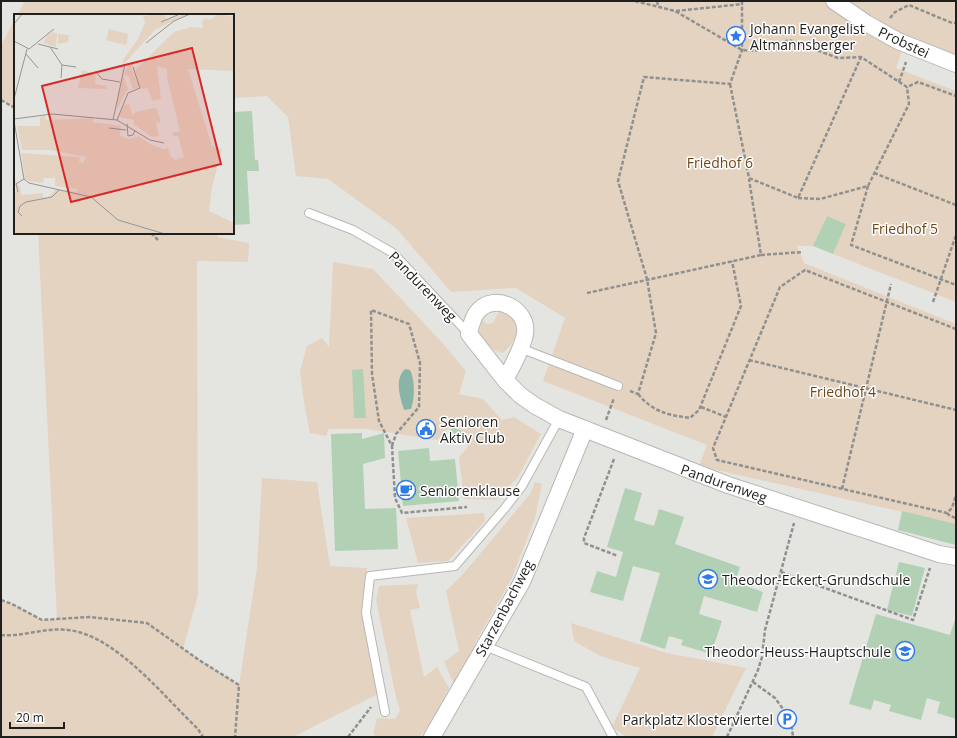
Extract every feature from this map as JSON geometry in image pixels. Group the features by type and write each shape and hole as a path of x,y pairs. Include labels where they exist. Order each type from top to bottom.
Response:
{"street":[{"name":"Probstei","path":"834,1 898,41 956,64"},
{"name":"Pandurenweg","path":"505,380 520,348 525,333 523,320 517,311 508,305 498,302 479,310 473,319 469,334 505,380 534,405 559,419 691,472 939,554 956,557"},
{"name":"Starzenbachweg","path":"432,737 522,582 584,429"}],"lane":[{"name":"Pandurenweg","path":"309,212 353,230 393,253 469,334"},
{"path":"520,348 618,386"},
{"path":"385,712 366,613 370,576 455,566 522,486 559,419"},
{"path":"485,646 586,687 613,737"}],"path":[{"path":"635,1 675,11 742,50 755,51 789,40 838,58 861,57 907,87"},
{"path":"657,1 658,6"},
{"path":"675,11 743,3 742,50 730,84 749,178 761,255"},
{"path":"880,31 895,12 909,5 952,23 956,23"},
{"path":"798,198 861,57"},
{"path":"638,394 656,333 647,279 618,181 644,78 730,84"},
{"path":"907,87 918,82 956,96"},
{"path":"907,87 909,104 868,186 851,245 956,285"},
{"path":"1,100 14,107"},
{"path":"874,173 956,205"},
{"path":"749,178 798,198 820,199 868,186"},
{"path":"152,234 158,240"},
{"path":"933,302 956,235"},
{"path":"587,293 761,255 803,252"},
{"path":"618,386 638,394 647,405 667,415 690,418 701,407 741,306 732,261"},
{"path":"956,328 805,270 780,288 712,448 717,460 947,513 956,518"},
{"path":"842,490 891,284"},
{"path":"392,446 379,421 374,389 372,374 371,310 409,324 420,363 419,407 396,434 392,446 395,498 402,512 467,507"},
{"path":"749,360 956,410"},
{"path":"606,422 611,406"},
{"path":"701,407 726,417"},
{"path":"618,556 584,543 584,538 621,444"},
{"path":"947,513 952,508 956,495"},
{"path":"726,737 753,682 762,657 765,630 798,508"},
{"path":"781,572 913,620 930,567 939,554"},
{"path":"1,600 12,604 42,620 89,617 147,623 199,660 239,685 235,737"},
{"path":"1,635 67,630 88,634 133,664 198,729 203,737"},
{"path":"753,682 775,698 791,720 793,737"},
{"path":"348,737 382,694"}],"green space":[{"path":"25,1 956,1 956,70 902,51 896,68 956,91 956,302 833,254 846,224 827,216 813,246 797,246 804,263 956,324 956,524 699,466 707,445 543,381 565,318 516,288 451,292 397,229 328,179 296,176 288,117 267,96 234,98 234,14 18,14"},
{"path":"14,21 14,107 1,100 1,45"},
{"path":"38,234 217,234 217,237 249,243 248,262 197,261 198,595 183,649 239,685 257,567 262,478 317,482 330,566 367,568 363,622 378,694 293,737 1,737 1,601 12,604 42,620 57,619"},
{"path":"333,262 373,269 438,338 466,371 459,394 483,399 502,420 514,417 541,434 518,477 496,500 464,499 459,457 468,447 456,421 437,440 366,429 329,429 326,436 310,433 300,371 307,346 322,338 329,347"},
{"path":"499,311 516,318 517,323 515,337 503,353 488,346 479,333 482,322 484,321 487,324 493,323"},
{"path":"535,482 542,484 535,518 512,578 476,641 466,667 454,684 444,662 459,651 446,591 464,573 530,494"},
{"path":"484,513 485,521 448,561 418,563 406,518"},
{"path":"418,584 416,592 420,608 410,610 424,677 437,667 449,688 435,716 421,736 380,737 373,735 377,718 395,719 400,710 376,600 379,586"},
{"path":"571,623 667,653 746,668 712,737 627,737 612,727 640,668 600,656 574,641"}],"shaded area":[{"path":"405,369 410,370 412,374 414,395 411,409 404,410 399,383"}],"building":[{"path":"252,111 255,160 258,160 259,171 247,171 250,224 234,225 234,112"},
{"path":"827,216 846,224 833,254 813,246"},
{"path":"363,369 366,418 354,418 352,370"},
{"path":"454,425 463,433 457,440 448,432"},
{"path":"362,433 362,439 384,433 385,458 363,464 365,509 396,508 398,549 335,551 331,434"},
{"path":"429,448 430,461 455,459 459,501 403,506 398,451"},
{"path":"625,488 642,493 634,520 654,526 659,509 684,517 675,544 740,567 735,582 763,592 757,612 704,596 699,614 722,621 711,654 681,645 683,640 669,636 665,649 640,641 660,573 633,566 623,601 590,592 597,571 616,577 623,552 607,547"},
{"path":"902,511 956,524 956,545 898,530"},
{"path":"899,562 925,568 912,616 887,610"},
{"path":"876,614 950,635 956,616 956,719 937,713 940,702 927,698 921,720 889,711 891,705 874,700 871,710 849,704"}],"place":[{"name":"Johann Evangelist Altmannsberger","path":"736,36"},
{"name":"Senioren Aktiv Club","path":"426,429"},
{"name":"Seniorenklause","path":"406,490"},
{"name":"Theodor-Eckert-Grundschule","path":"708,579"},
{"name":"Theodor-Heuss-Hauptschule","path":"905,651"},
{"name":"Parkplatz Klosterviertel","path":"787,719"}],"park label":[{"name":"Friedhof 6","path":"720,162"},
{"name":"Friedhof 5","path":"905,228"},
{"name":"Friedhof 4","path":"843,391"}]}
